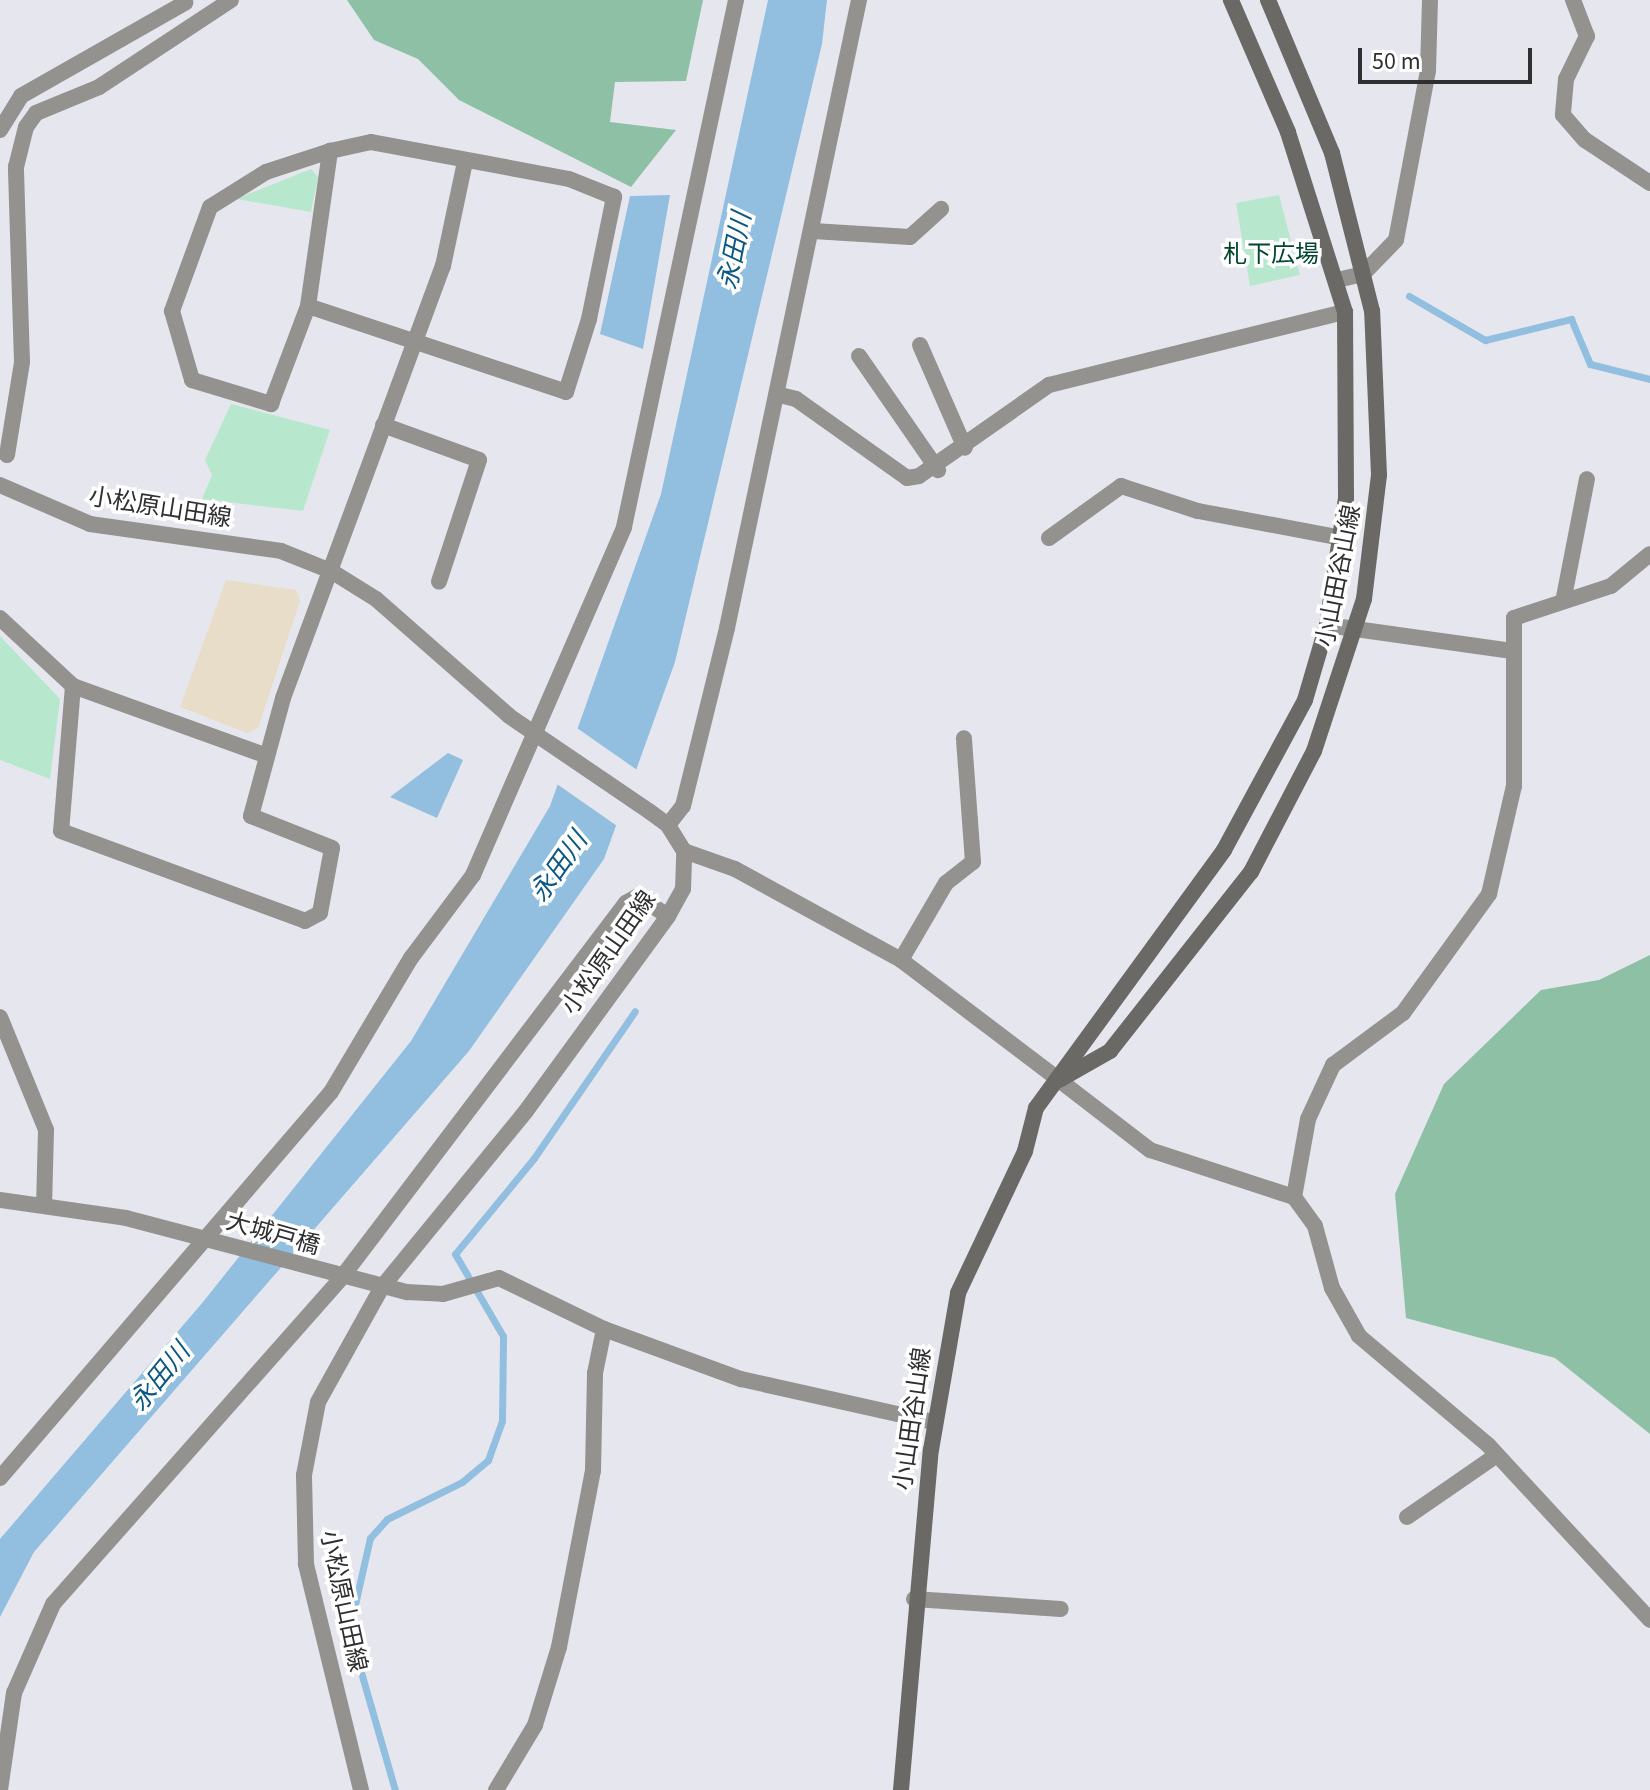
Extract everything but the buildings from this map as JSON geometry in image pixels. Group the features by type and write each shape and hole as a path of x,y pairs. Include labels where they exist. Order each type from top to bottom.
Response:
{"main road":[{"name":"小山田谷山線","path":"901,1790 914,1599 934,1422 958,1293 1025,1151 1036,1108 1059,1080 1086,1031 1224,850 1305,700 1327,625 1342,538 1351,361 1345,312 1288,132 1231,0"},
{"name":"小山田谷山線","path":"1059,1080 1110,1051 1251,872 1309,762 1357,632 1379,475 1379,360 1363,274 1332,153 1268,0"}],"street":[{"path":"7,455 22,362 16,167 26,127 36,113 99,87 231,0"},
{"path":"0,1478 331,1092 411,958 473,875 606,582 637,482 736,0"},
{"path":"668,825 687,790 780,395 859,0"},
{"path":"1337,280 1363,274 1396,240 1428,71 1430,0"},
{"path":"1573,0 1587,36 1566,79 1563,115 1585,140 1650,183"},
{"path":"0,130 21,96 185,3"},
{"path":"308,306 413,346 566,392 589,319 614,197 569,179 371,142 330,151 266,172 210,207 172,311 186,372 271,404 308,306 330,151"},
{"path":"73,686 61,831 305,921 320,913 332,848 251,816 267,756 331,571 443,266 465,162"},
{"path":"813,231 910,237 941,209"},
{"path":"780,395 796,399 907,478 938,470 1049,385 1345,312"},
{"path":"920,345 965,448"},
{"path":"859,356 938,470"},
{"path":"383,425 479,460 439,582"},
{"path":"1564,597 1587,479"},
{"name":"小松原山田線","path":"0,485 90,524 281,551 331,571 376,599 509,716 668,825 684,851 683,889 668,916 526,1111 382,1287 352,1329 318,1402 304,1475 306,1564 361,1790"},
{"path":"1049,538 1121,486 1198,511 1342,538"},
{"path":"1294,1197 1308,1119 1333,1065 1403,1013 1489,894 1514,786 1514,618 1564,597 1611,586 1650,554"},
{"path":"0,618 73,686 267,756"},
{"path":"1327,625 1357,632 1512,651"},
{"path":"901,960 946,883 973,862 964,738"},
{"path":"684,851 735,869 901,960 1150,1150 1294,1197 1315,1226 1332,1288 1359,1336 1497,1455 1650,1620"},
{"path":"0,1790 14,1693 53,1604 335,1276 626,903 638,896 668,916"},
{"path":"0,1017 46,1130 44,1204"},
{"name":"大城戸橋","path":"0,1200 44,1204 204,1239 382,1287 443,1294 499,1278 604,1329"},
{"path":"496,1790 535,1725 559,1647 593,1470 595,1373 604,1329 741,1379 934,1422"},
{"path":"1407,1517 1497,1455"},
{"path":"914,1599 1061,1609"}],"shaded area":[{"path":"226,580 296,590 300,601 258,728 247,733 180,707"}],"green space":[{"path":"347,0 703,0 686,81 615,82 610,122 676,130 631,187 459,100 418,59 374,40"},
{"path":"311,169 318,177 311,212 236,199"},
{"name":"札下広場","path":"1279,195 1300,275 1250,286 1236,203"},
{"path":"231,404 330,430 303,511 202,499 212,475 205,460"},
{"path":"0,636 60,699 50,779 0,760"},
{"path":"1650,955 1650,1434 1555,1358 1406,1318 1395,1194 1444,1084 1541,990 1599,980"}],"water":[{"name":"永田川","path":"768,0 827,0 822,44 675,662 604,859 469,1051 34,1552 0,1617 0,1539 203,1302 411,1041 550,806 661,494"},
{"path":"670,195 643,349 600,334 630,196"},
{"path":"448,753 463,760 437,818 390,797"}],"pier":[{"path":"574,726 640,772 620,828 554,782"}],"waterway":[{"path":"1409,296 1485,340 1571,319 1590,364 1650,379"},
{"path":"395,1790 349,1631 370,1538 387,1519 462,1482 488,1460 502,1421 503,1336 455,1254 534,1158 635,1011"}]}
